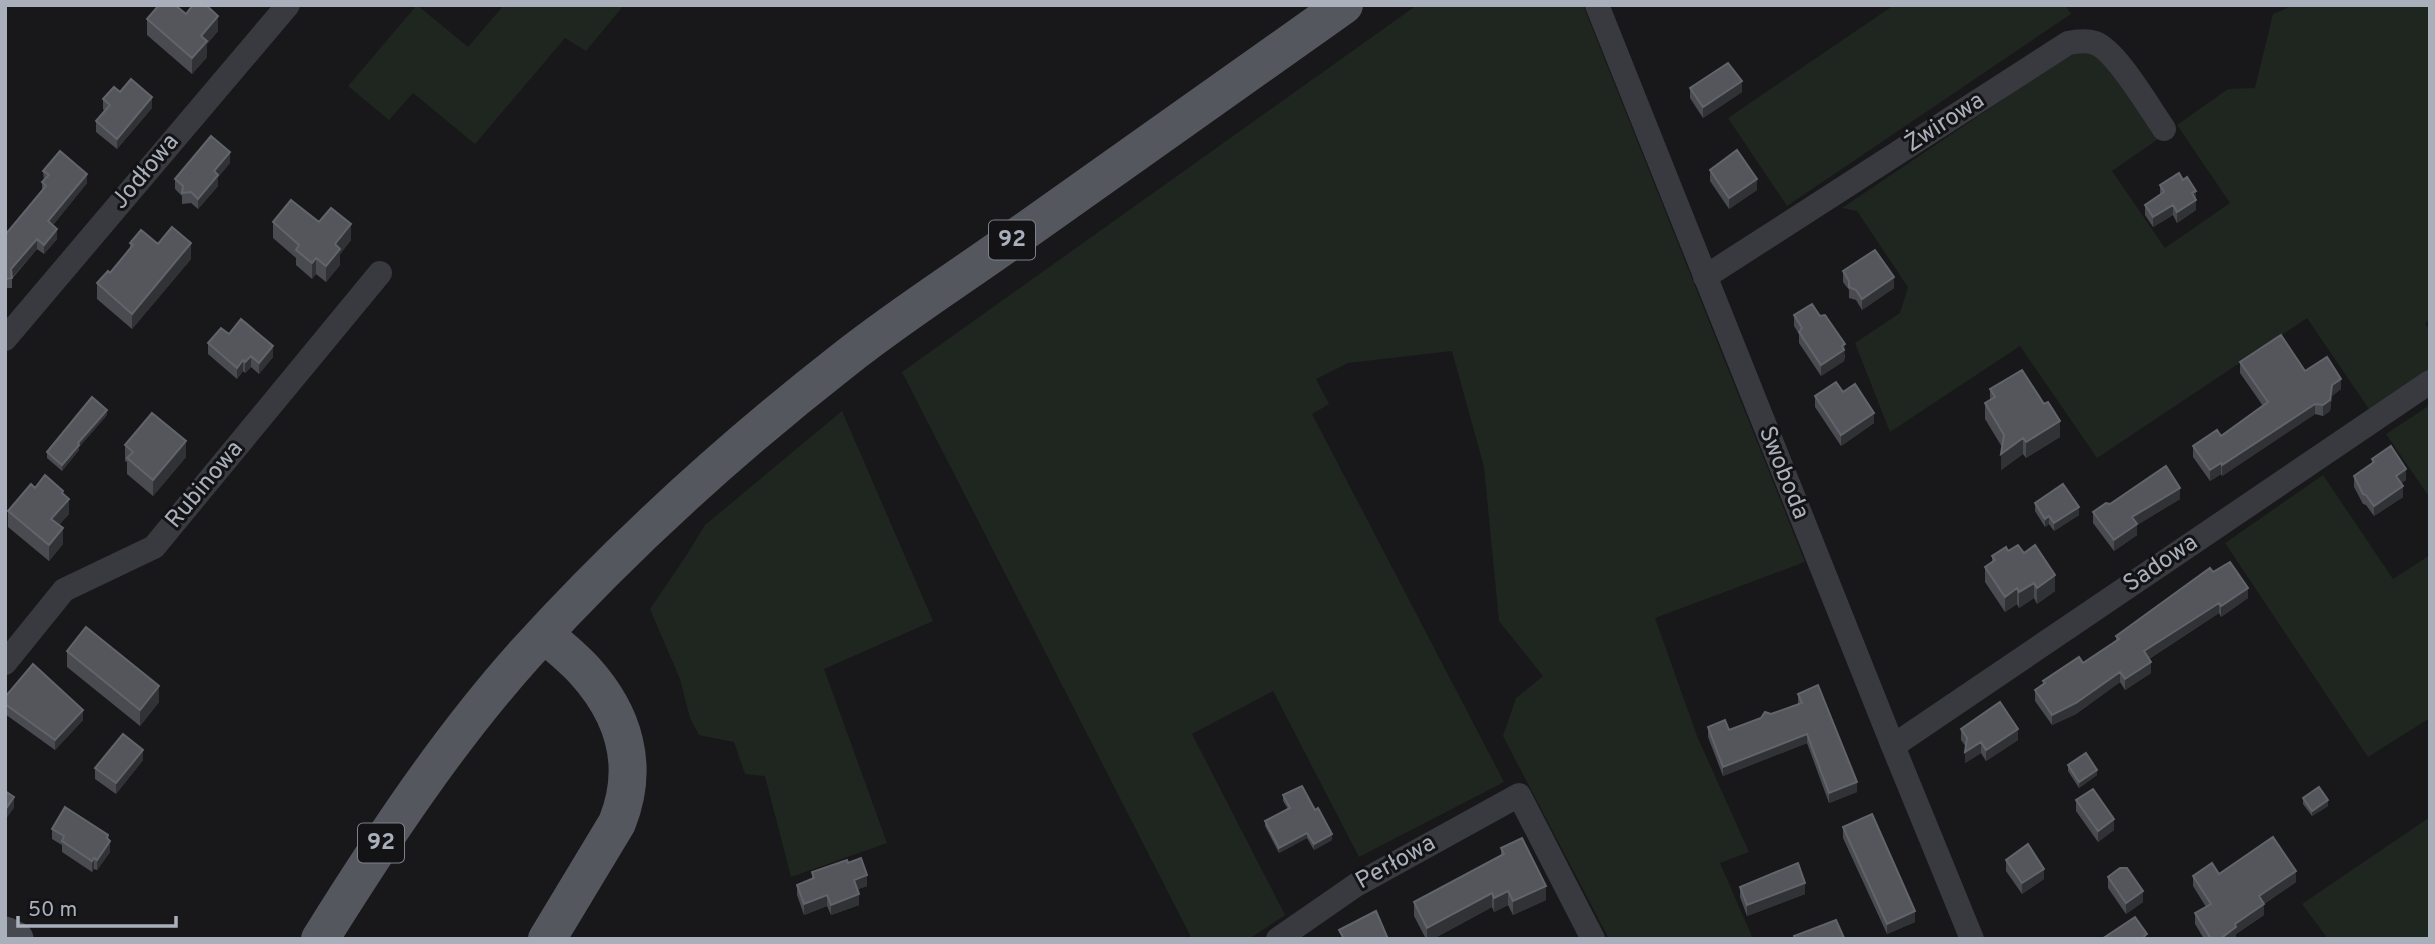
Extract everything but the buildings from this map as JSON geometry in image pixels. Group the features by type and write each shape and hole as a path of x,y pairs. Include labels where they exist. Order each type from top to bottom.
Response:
{"main road":[{"name":"92","path":"320,939 431,771 492,693 606,569 692,489 756,431 848,356 1344,5"},
{"path":"544,634 583,669 610,706 622,729 629,768 624,805 617,823 547,939"},
{"path":"5,934 16,939"}],"street":[{"name":"Jodłowa","path":"5,339 288,5"},
{"name":"Swoboda","path":"1598,5 1704,277 1972,939"},
{"name":"Żwirowa","path":"1704,277 2068,43 2083,40 2097,43 2111,52 2164,129"},
{"name":"Rubinowa","path":"5,663 64,590 154,547 380,273"},
{"name":"Sadowa","path":"1893,746 2430,382"},
{"name":"Perłowa","path":"1292,935 1356,885 1520,795 1593,939"}],"shaded area":[{"path":"417,5 468,47 504,5 624,5 586,51 565,38 475,144 413,93 389,120 348,86"},
{"path":"1417,5 1583,5 1805,562 1655,618 1697,736 1749,852 1720,863 1753,939 1609,939 1503,736 1516,698 1543,676 1499,621 1484,467 1452,351 1348,363 1316,379 1329,404 1312,414 1504,782 1359,857 1273,691 1192,734 1285,915 1249,939 1192,939 902,372"},
{"path":"1894,5 2065,5 2071,14 1787,206 1728,118"},
{"path":"2294,5 2430,5 2430,319 2425,323 2430,331 2430,372 2371,412 2307,318 2097,458 2020,346 1890,432 1855,343 1900,313 1908,287 1857,211 1842,208 2082,46 2098,50 2158,139 2112,171 2165,248 2230,203 2177,125 2228,89 2255,88 2273,14"},
{"path":"2430,405 2430,498 2386,434"},
{"path":"842,411 933,621 824,669 887,843 791,877 765,776 745,774 734,742 699,735 690,718 680,679 650,609 705,525"},
{"path":"2323,475 2393,579 2430,555 2430,718 2368,757 2225,543"},
{"path":"2430,817 2430,939 2328,939 2302,904"}]}
